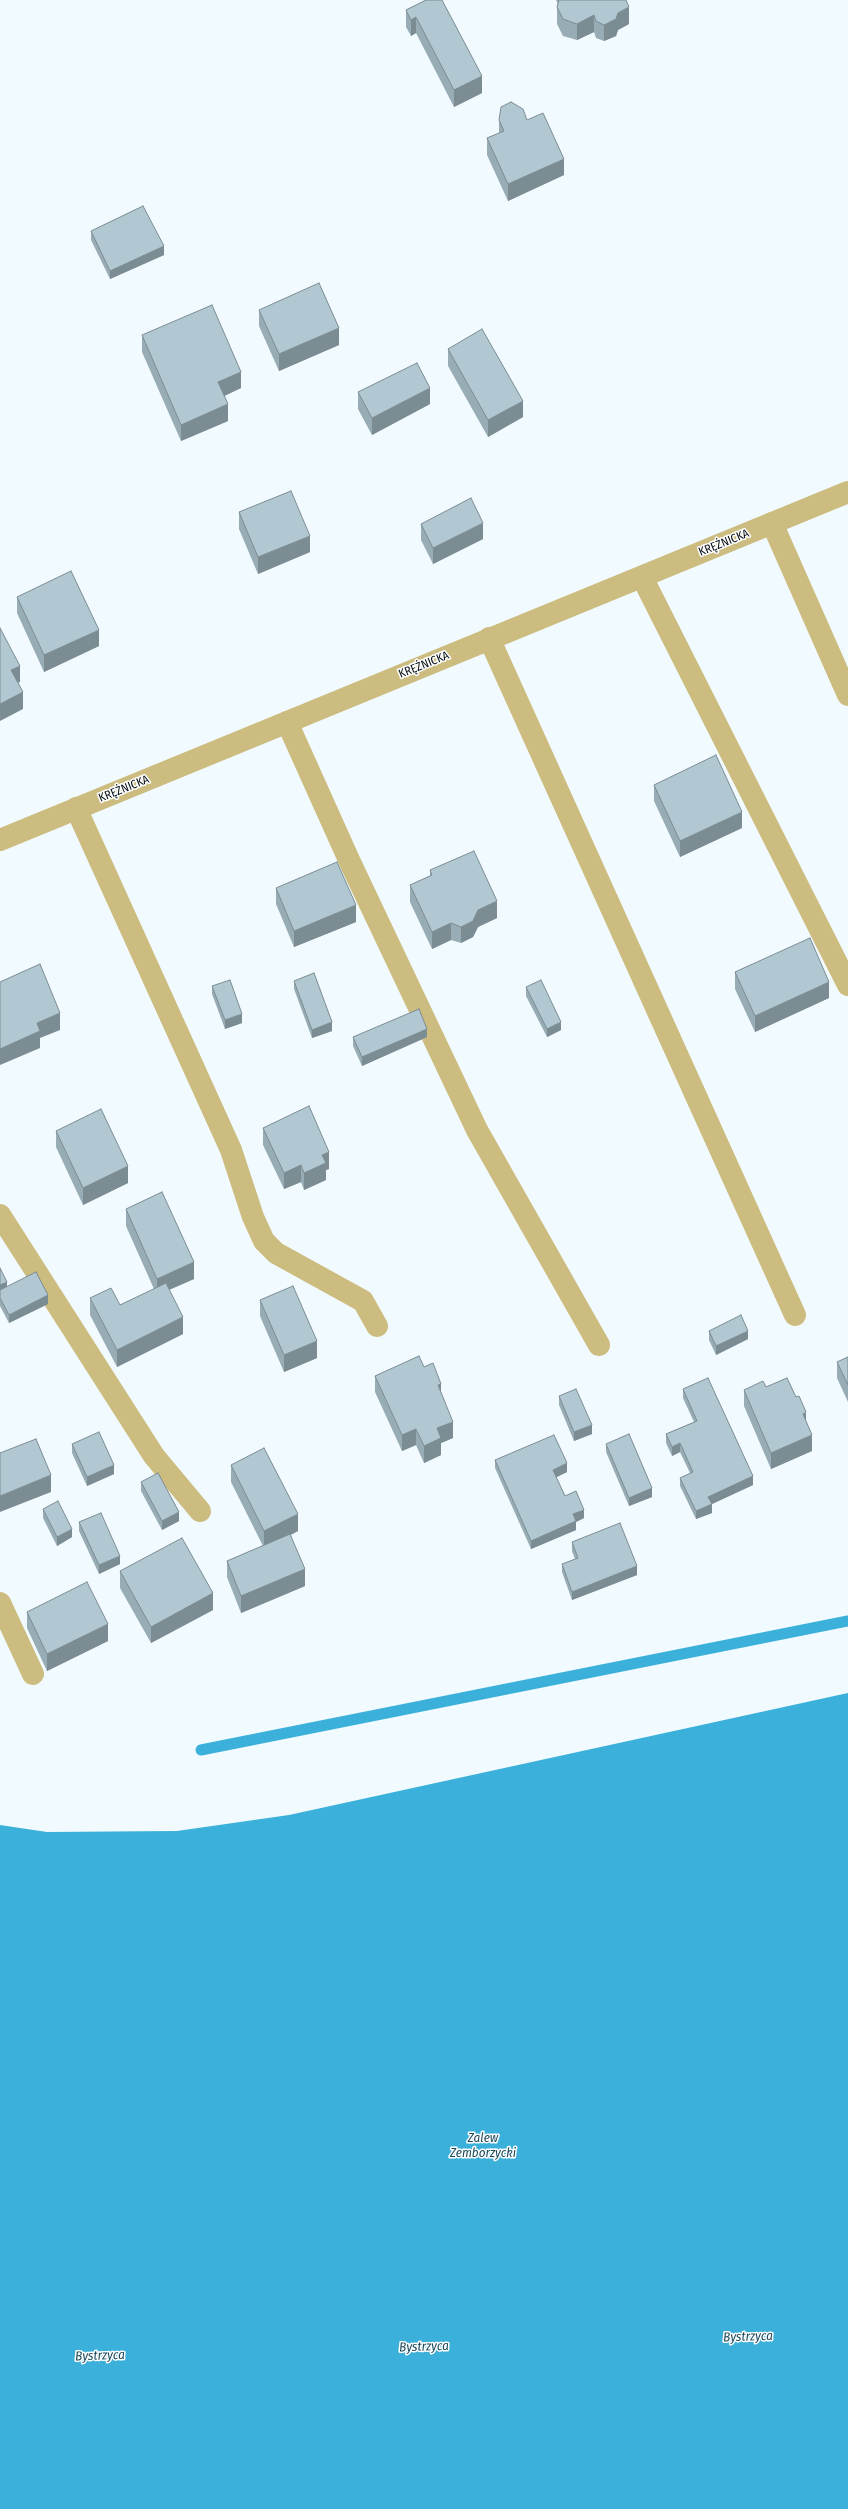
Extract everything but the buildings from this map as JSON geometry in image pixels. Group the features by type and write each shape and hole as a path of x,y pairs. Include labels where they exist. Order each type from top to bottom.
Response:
{"street":[{"name":"KRĘŻNICKA","path":"0,840 489,638 848,492"},
{"path":"772,523 848,695"},
{"path":"642,577 848,985"},
{"path":"489,638 795,1315"},
{"path":"287,722 352,867 477,1130 599,1345"},
{"path":"76,808 231,1150 253,1217 264,1241 276,1253 363,1301 377,1326"},
{"path":"0,1215 154,1456 200,1511"},
{"path":"0,1602 33,1674"}],"water":[{"name":"Zalew Zemborzycki","path":"848,1693 848,2509 0,2509 0,1825 47,1832 177,1831 289,1815"}],"waterway":[{"path":"201,1750 848,1621"}],"water label":[{"name":"Bystrzyca","path":"748,2337"},
{"name":"Bystrzyca","path":"424,2347"},
{"name":"Bystrzyca","path":"100,2356"}]}
